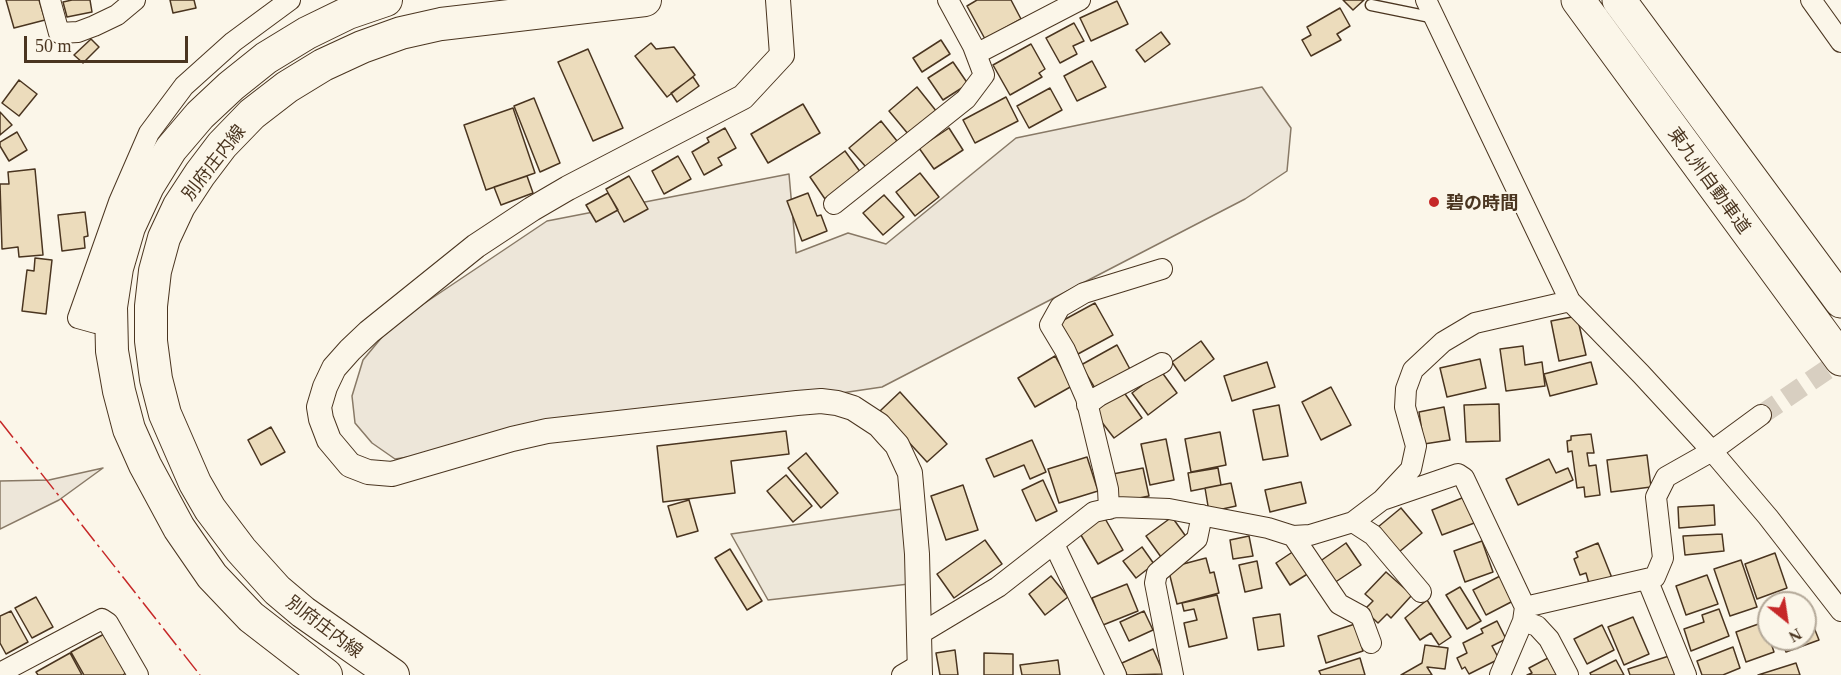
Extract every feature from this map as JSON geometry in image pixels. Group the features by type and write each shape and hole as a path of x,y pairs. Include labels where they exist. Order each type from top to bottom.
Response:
{"highway":[{"name":"東九州自動車道","path":"1578,0 1841,360"},
{"name":"東九州自動車道","path":"1619,0 1841,301"}],"main road":[{"name":"別府庄内線","path":"326,675 251,617 212,576 179,528 144,465 129,429 112,351 111,307 117,268 129,227 148,186 171,149 200,115 266,58 307,33 348,13 386,0"},
{"name":"別府庄内線","path":"393,675 303,612 277,590 241,550 210,508 179,450 165,414 152,351 151,306 155,271 165,238 179,206 222,145 252,114 286,87 323,65 362,46 401,33 441,24 645,0"}],"street":[{"path":"50,0 59,33 78,32 94,27 117,15 135,0"},
{"path":"93,276 119,202 149,133 184,86 233,42 290,0"},
{"path":"778,0 782,55 743,97 532,208 476,246 350,350 334,368 325,387 319,407 321,418 329,440 350,465 368,472 392,474 547,431 821,401 853,408 879,425 897,445 910,473 917,554 918,634 914,672"},
{"path":"834,204 890,162 966,99 984,75 976,54 948,0"},
{"path":"976,54 1080,0"},
{"path":"1426,0 1570,301 1712,451 1768,517 1841,611"},
{"path":"1811,0 1841,42"},
{"path":"1109,509 1108,489 1086,398 1065,350 1050,325 1060,307 1084,293 1162,268"},
{"path":"918,634 998,587 1095,512 1116,507 1169,509 1268,528 1293,536 1310,535 1353,522 1382,500 1411,469 1416,446 1405,407 1406,389 1413,370 1443,342 1474,323 1570,301"},
{"path":"1087,405 1099,396 1162,363"},
{"path":"1524,614 1655,577 1663,558 1656,497 1666,477 1712,451 1761,415"},
{"path":"1382,500 1458,474 1464,478 1524,614 1549,639 1568,675"},
{"path":"1173,675 1155,583 1157,573 1197,539 1202,515"},
{"path":"1353,522 1373,535 1421,592"},
{"path":"1293,536 1339,604 1361,616 1371,643"},
{"path":"1054,544 1116,675"},
{"path":"1647,579 1686,675"},
{"path":"1500,675 1524,614"},
{"path":"0,673 102,618 108,623 138,675"}],"lane":[{"path":"1371,5 1435,18"}],"shaded area":[{"path":"1262,87 1291,128 1287,171 1245,199 882,387 395,459 372,443 355,423 352,396 363,360 392,325 547,221 789,174 796,253 848,233 886,244 1016,138"},
{"path":"103,468 59,500 0,529 0,481 49,480"},
{"path":"902,509 909,584 768,600 731,534"}],"building":[{"path":"6,0 39,0 45,20 14,28"},
{"path":"90,0 92,12 67,17 63,2"},
{"path":"170,0 194,0 196,8 173,13"},
{"path":"977,0 1011,0 1021,19 985,39 967,6"},
{"path":"1343,0 1364,0 1353,10"},
{"path":"1117,1 1128,24 1091,41 1080,18"},
{"path":"1340,8 1350,26 1337,34 1341,40 1311,56 1302,40 1311,35 1307,27"},
{"path":"1074,23 1084,41 1073,46 1077,54 1060,63 1046,38"},
{"path":"1161,32 1170,44 1145,62 1136,50"},
{"path":"91,39 99,47 83,63 74,55"},
{"path":"941,40 950,54 922,72 913,58"},
{"path":"651,43 656,49 674,47 695,75 667,97 635,56"},
{"path":"1031,44 1045,69 1039,73 1042,77 1010,95 993,65"},
{"path":"588,49 623,128 593,141 558,62"},
{"path":"1092,61 1106,87 1077,101 1064,76"},
{"path":"953,62 968,84 943,100 928,78"},
{"path":"693,77 699,86 677,102 671,93"},
{"path":"19,80 37,94 19,116 2,103"},
{"path":"917,87 937,112 909,135 889,111"},
{"path":"1050,88 1062,110 1029,128 1017,106"},
{"path":"1006,97 1018,121 975,143 963,120"},
{"path":"534,98 560,163 540,172 514,106"},
{"path":"803,104 820,133 768,163 751,134"},
{"path":"513,108 535,173 486,190 464,125"},
{"path":"0,112 12,125 0,135"},
{"path":"881,121 897,141 866,167 849,148"},
{"path":"725,128 736,148 718,158 722,165 704,175 692,152 709,142 707,138"},
{"path":"949,128 963,150 934,169 919,148"},
{"path":"17,132 27,150 9,161 0,142"},
{"path":"845,151 861,173 825,199 810,177"},
{"path":"678,156 691,179 664,194 652,171"},
{"path":"35,169 43,255 19,257 18,247 2,249 0,184 9,184 8,172"},
{"path":"920,173 939,197 915,216 896,192"},
{"path":"527,176 533,193 501,205 494,187"},
{"path":"629,176 648,209 624,222 606,189"},
{"path":"608,193 618,210 596,222 586,205"},
{"path":"808,193 817,216 821,215 827,231 802,241 787,201"},
{"path":"884,195 904,217 883,235 863,213"},
{"path":"85,212 88,236 84,237 85,248 62,251 58,215"},
{"path":"35,258 52,260 46,314 22,311 27,270 34,271"},
{"path":"1095,303 1113,335 1078,354 1060,322"},
{"path":"1577,316 1586,355 1559,361 1551,321"},
{"path":"1201,341 1214,359 1185,381 1172,362"},
{"path":"1117,345 1131,371 1096,390 1081,365"},
{"path":"1523,346 1525,365 1542,362 1545,386 1506,391 1500,349"},
{"path":"1055,356 1072,386 1035,407 1018,378"},
{"path":"1480,359 1486,388 1447,397 1440,368"},
{"path":"1267,362 1275,387 1232,401 1224,376"},
{"path":"1591,362 1597,384 1550,396 1544,374"},
{"path":"1161,371 1177,393 1148,415 1132,393"},
{"path":"1331,387 1351,425 1321,440 1302,402"},
{"path":"1123,391 1142,418 1114,438 1094,412"},
{"path":"900,392 947,444 927,462 880,411"},
{"path":"1499,404 1500,441 1466,442 1464,405"},
{"path":"1279,405 1288,456 1263,460 1253,410"},
{"path":"1444,407 1450,440 1424,444 1419,412"},
{"path":"271,427 285,452 261,465 248,440"},
{"path":"786,431 789,454 731,461 735,493 663,502 657,446"},
{"path":"1220,432 1226,465 1191,472 1185,439"},
{"path":"1591,434 1594,453 1587,453 1589,466 1596,465 1600,495 1585,497 1584,487 1577,488 1572,451 1568,452 1567,441 1571,440 1571,436"},
{"path":"1166,439 1174,480 1150,485 1141,444"},
{"path":"1032,440 1046,472 1030,479 1024,465 994,477 986,459"},
{"path":"806,453 838,493 821,508 788,468"},
{"path":"1647,455 1651,487 1611,492 1607,460"},
{"path":"1087,457 1098,491 1059,503 1048,469"},
{"path":"1549,459 1556,473 1568,468 1573,480 1518,505 1506,479"},
{"path":"1143,468 1149,496 1119,502 1113,474"},
{"path":"1218,468 1221,485 1191,491 1188,473"},
{"path":"786,475 812,506 793,522 767,491"},
{"path":"1043,480 1057,511 1036,521 1022,490"},
{"path":"1301,482 1306,503 1270,512 1265,490"},
{"path":"1231,483 1236,506 1209,512 1205,488"},
{"path":"963,485 978,530 946,540 931,496"},
{"path":"1467,496 1477,522 1442,535 1432,510"},
{"path":"689,500 698,531 677,537 668,506"},
{"path":"1714,505 1715,525 1679,528 1678,507"},
{"path":"1401,508 1422,533 1399,552 1378,527"},
{"path":"1103,515 1123,550 1098,564 1078,530"},
{"path":"1172,517 1187,538 1161,557 1146,536"},
{"path":"1722,534 1724,551 1685,555 1683,536"},
{"path":"1249,536 1253,556 1233,559 1230,540"},
{"path":"985,540 1002,564 954,598 937,574"},
{"path":"1482,541 1493,572 1465,582 1454,551"},
{"path":"1346,543 1361,565 1334,583 1319,562"},
{"path":"1598,543 1612,578 1590,587 1586,573 1580,575 1574,559 1578,557 1576,552"},
{"path":"1142,547 1154,564 1136,578 1123,561"},
{"path":"730,549 762,601 747,610 715,558"},
{"path":"1294,551 1309,573 1290,585 1276,563"},
{"path":"1775,553 1787,588 1779,591 1757,591 1757,599 1745,564"},
{"path":"1206,558 1210,573 1214,572 1219,593 1177,604 1168,568"},
{"path":"1741,560 1757,607 1730,616 1714,569"},
{"path":"1257,561 1262,588 1245,592 1239,565"},
{"path":"1386,572 1412,595 1391,618 1387,614 1378,623 1364,610 1373,601 1365,594"},
{"path":"1502,575 1515,600 1486,615 1473,590"},
{"path":"1707,575 1718,604 1686,615 1676,586"},
{"path":"1051,576 1068,597 1045,615 1029,594"},
{"path":"1127,584 1138,611 1103,625 1092,598"},
{"path":"1460,587 1481,621 1467,629 1446,595"},
{"path":"1217,595 1227,638 1189,647 1184,623 1197,620 1194,609 1184,611 1182,603"},
{"path":"36,597 53,627 32,638 15,608"},
{"path":"1427,600 1451,637 1439,645 1431,633 1420,640 1405,618"},
{"path":"1719,609 1729,636 1691,651 1684,629 1704,622 1702,615"},
{"path":"11,611 28,642 6,654 0,643 0,616"},
{"path":"1144,611 1153,630 1129,641 1120,622"},
{"path":"1280,614 1284,646 1258,650 1253,618"},
{"path":"1633,617 1649,654 1624,665 1608,627"},
{"path":"1497,621 1506,639 1492,646 1499,659 1469,674 1465,667 1462,669 1457,658 1467,653 1463,643 1483,633 1481,629"},
{"path":"1355,624 1363,651 1326,663 1318,636"},
{"path":"1757,624 1757,651 1774,652 1746,662 1736,632"},
{"path":"1602,625 1614,650 1587,664 1574,639"},
{"path":"106,633 127,672 123,675 84,675 71,652"},
{"path":"1425,645 1448,648 1445,669 1427,667 1432,675 1401,675 1422,663"},
{"path":"1733,647 1740,668 1723,675 1702,675 1697,661"},
{"path":"1153,649 1164,674 1127,675 1122,663"},
{"path":"955,650 958,675 940,675 936,653"},
{"path":"70,653 82,675 38,675 36,672"},
{"path":"984,653 1013,654 1013,675 984,675"},
{"path":"1669,656 1675,675 1630,675 1628,669"},
{"path":"1360,658 1365,675 1321,675 1319,671"},
{"path":"1548,658 1557,675 1527,675 1532,673 1529,668"},
{"path":"1058,660 1060,675 1022,675 1020,665"},
{"path":"1616,660 1624,675 1591,675 1590,673"},
{"path":"1796,663 1800,675 1758,675"}],"tunnel":[{"path":"1761,415 1841,360"}],"power":[{"path":"0,421 200,675"}],"place":[{"name":"碧の時間","path":"1434,202"}]}
